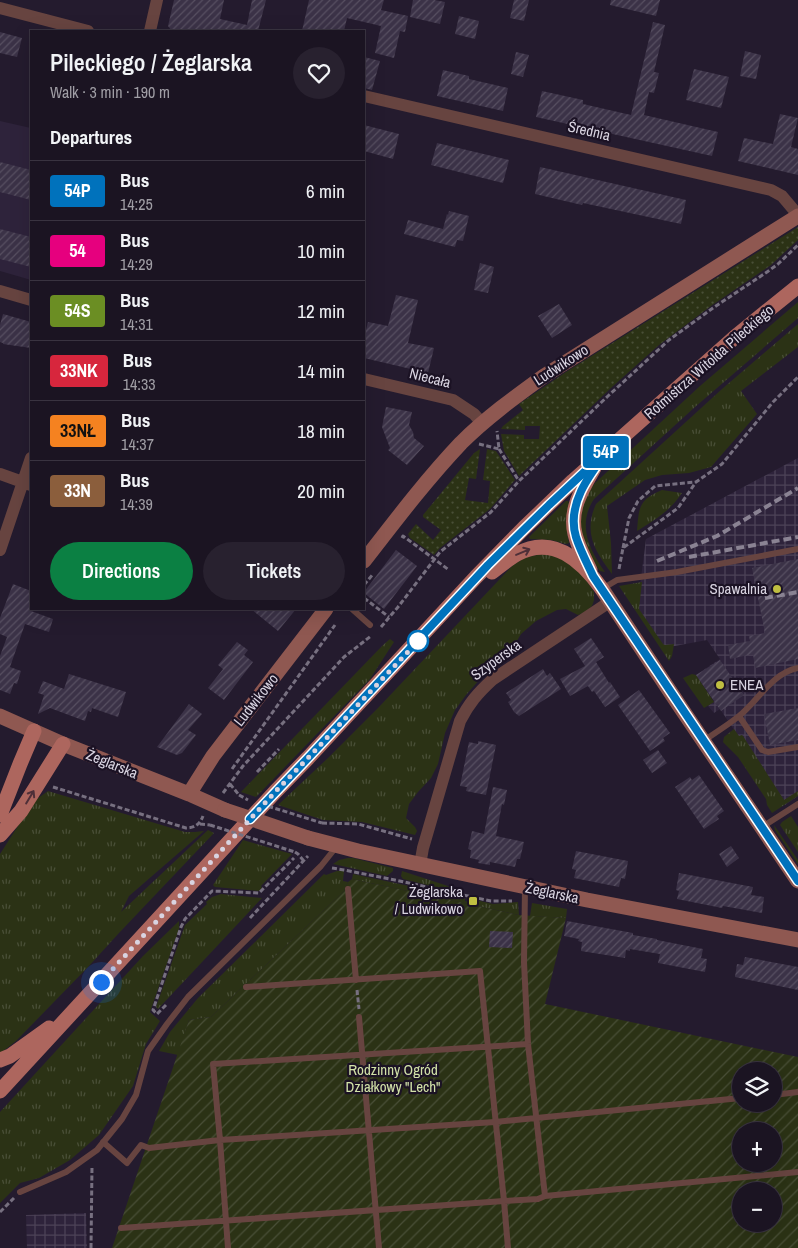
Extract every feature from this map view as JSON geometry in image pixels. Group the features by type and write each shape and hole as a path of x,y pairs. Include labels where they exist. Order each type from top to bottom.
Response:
{"main road":[{"name":"Rotmistrza Witolda Pileckiego","path":"0,1091 275,792 524,528 573,481 735,336 798,286"},
{"path":"606,595 593,576 575,535 574,514 585,483 609,449"},
{"path":"455,601 508,560 534,548 551,548 562,551 571,556 593,576"},
{"path":"0,815 34,732"},
{"path":"0,835 21,811 62,744"},
{"path":"0,1060 10,1056 79,1006"}],"street":[{"path":"150,30 157,0"},
{"path":"0,8 84,30"},
{"name":"Średnia","path":"365,96 772,190 786,200 798,215"},
{"name":"Ludwikowo","path":"369,566 412,500 453,452 490,425 544,376 798,215"},
{"path":"0,291 30,300"},
{"name":"Niecała","path":"365,379 453,400 490,425"},
{"path":"0,550 27,484 30,464"},
{"path":"0,474 27,484"},
{"path":"606,595 798,881"},
{"name":"Szyperska","path":"420,865 423,848 460,721 466,709 478,693 492,680 606,595"},
{"name":"Ludwikowo","path":"188,794 213,756 325,610"},
{"name":"Żeglarska","path":"0,716 62,744 224,810 308,838 420,865 587,900 798,940"}],"lane":[{"path":"606,595 617,580 677,572 798,550"},
{"path":"353,610 370,625"},
{"path":"703,741 739,716 779,676 791,669 798,668"},
{"path":"739,716 762,750 768,752 798,747"},
{"path":"762,827 798,804"},
{"path":"20,1192 66,1172 97,1150 122,1119 136,1095 148,1051 188,997 313,874 337,846"},
{"path":"525,887 524,962 528,1044 544,1196"},
{"path":"348,890 356,980"},
{"path":"246,987 480,971 508,1248"},
{"path":"360,1017 379,1248"},
{"path":"228,1248 213,1064 528,1044"},
{"path":"782,1094 798,1092"},
{"path":"102,1142 127,1163 141,1145 149,1148 220,1140 495,1122 732,1099"},
{"path":"121,1228 538,1199 544,1196 798,1172"}],"path":[{"path":"226,789 243,766 344,657 370,638 389,617 440,552 492,512 519,481 669,340 778,264 798,245"},
{"path":"623,548 678,508 696,482 722,464 774,402 798,377"},
{"path":"490,425 499,450 519,481"},
{"path":"479,444 499,450"},
{"path":"617,580 629,518 638,501 655,486 696,482"},
{"path":"398,543 403,536 449,570"},
{"path":"365,581 369,566"},
{"path":"365,599 389,617"},
{"path":"232,769 335,625"},
{"path":"257,772 279,749"},
{"path":"230,784 239,795 248,800"},
{"path":"48,785 182,827 195,827 204,815"},
{"path":"258,803 322,823 366,826 415,840 423,848"},
{"path":"199,824 210,825 295,852 301,856 305,867 313,874"},
{"path":"245,924 308,856"},
{"path":"168,1003 157,1014 153,1010 185,919 212,891 259,893 294,858"},
{"path":"356,980 360,1017"},
{"path":"91,1248 92,1153"},
{"path":"0,1212 20,1192"}],"shaded area":[{"path":"0,121 30,128 30,280 0,271"},
{"path":"798,458 798,796 785,805 720,709 714,713 708,706 714,701 696,675 720,659 707,640 664,648 637,609 646,539"},
{"path":"86,1213 87,1248 27,1248 26,1215"}],"green space":[{"path":"798,227 798,240 771,265 711,306 659,345 519,476 504,451 501,434 524,435 524,439 539,439 540,426 525,426 525,430 501,429 523,410 519,404 566,372"},
{"path":"798,302 798,318 695,407 594,499 586,518 586,527 590,546 605,572 600,571 587,550 581,528 583,507 587,495 594,484 700,386"},
{"path":"798,324 798,347 741,391 757,414 711,467 689,473 662,475 645,480 607,506 612,574 600,557 591,533 592,514 596,504 722,389"},
{"path":"480,449 476,479 469,478 465,500 488,503 490,481 483,480 487,449 496,451 515,480 490,509 440,548 434,555 410,538 408,534 416,524 433,540 441,530 423,517 423,515 474,453"},
{"path":"662,490 682,493 667,510 637,531 639,511 644,501"},
{"path":"566,501 569,503 567,532 569,543 530,539 529,537"},
{"path":"543,554 558,556 581,572 594,592 592,606 578,615 566,609 557,610 536,621 521,634 505,661 487,671 466,695 455,710 445,733 438,764 431,778 409,804 406,818 415,827 417,831 415,835 362,822 323,820 278,805 378,708 513,565 526,557"},
{"path":"642,582 639,609 663,644 674,644 669,661 619,586"},
{"path":"390,639 394,642 370,679 256,797 241,792 383,645"},
{"path":"692,674 696,675 714,702 704,708 683,678"},
{"path":"734,729 739,736 743,736 784,800 798,791 798,796 772,813 766,799 738,757 723,742 724,737"},
{"path":"48,791 185,832 204,831 129,896 121,912 208,830 214,833 88,967 16,1041 0,1053 0,854 34,801"},
{"path":"791,816 798,827 798,852 780,825"},
{"path":"774,825 798,860 798,864 775,830"},
{"path":"243,840 292,854 261,886 262,888 259,891 215,887 213,885"},
{"path":"348,858 393,868 393,871 387,876 333,864"},
{"path":"344,871 343,881 348,882 344,891 211,1017 189,1020 178,1055 159,1051 170,1032 198,998 324,874"},
{"path":"402,871 451,887 443,889 403,879 401,876"},
{"path":"353,874 465,898 465,901 475,903 476,900 493,904 518,902 519,915 352,879"},
{"name":"Rodzinny Ogród Działkowy \"Lech\"","path":"352,879 519,915 566,918 545,1004 798,1057 798,1248 112,1248 189,1020 211,1017 344,891 348,882"},
{"path":"221,894 262,898 158,1009 156,1007 185,925 207,904 206,902 212,897"},
{"path":"532,903 567,909 566,918 530,916"},
{"path":"179,921 179,929 150,1012 160,1021 146,1044 133,1086 99,1135 70,1160 39,1178 20,1183 0,1203 0,1112 143,956"}],"building":[{"path":"174,0 224,0 220,19 247,25 252,0 266,0 258,30 171,30 168,26"},
{"path":"309,0 384,0 381,10 408,16 405,32 400,31 394,58 375,53 381,26 347,18 344,30 302,30"},
{"path":"413,0 445,2 440,24 410,17"},
{"path":"514,0 529,0 524,21 510,18"},
{"path":"611,0 660,0 656,16 610,5"},
{"path":"459,16 479,21 475,39 455,34"},
{"path":"653,22 665,25 654,72 659,73 654,93 649,92 644,115 718,132 712,156 536,117 542,91 583,100 583,104 631,115"},
{"path":"0,32 22,38 17,57 0,53"},
{"path":"745,51 761,55 756,79 740,76"},
{"path":"516,52 529,55 523,77 511,74"},
{"path":"365,57 380,61 372,90 365,88"},
{"path":"694,69 729,77 721,108 686,100"},
{"path":"443,70 469,76 469,79 508,88 503,111 437,96"},
{"path":"780,114 798,118 791,147 798,149 798,175 738,161 744,138 773,144"},
{"path":"365,125 399,134 393,159 365,151"},
{"path":"437,143 509,160 503,183 431,165"},
{"path":"0,162 30,170 30,200 0,192"},
{"path":"540,167 686,200 681,224 535,194"},
{"path":"449,211 469,216 463,241 457,240 455,247 404,234 408,220 443,229"},
{"path":"0,229 30,237 30,267 0,259"},
{"path":"480,263 494,267 488,293 474,290"},
{"path":"396,295 418,300 408,343 434,348 428,373 365,358 365,334 368,322 388,326"},
{"path":"559,304 572,325 552,338 538,316"},
{"path":"3,314 30,322 30,348 0,342 0,325"},
{"path":"386,407 412,412 409,425 414,438 424,446 407,465 388,450 390,448 382,427"},
{"path":"396,550 417,566 384,609 365,594 365,591"},
{"path":"798,559 798,659 755,668 753,654 730,659 728,645 750,641 749,636 765,633 752,568"},
{"path":"13,584 30,591 31,611 53,619 49,632 25,624 10,667 21,671 17,684 14,683 10,694 0,690 0,656 7,637 0,634 0,618"},
{"path":"252,610 295,610 278,631"},
{"path":"591,638 604,657 596,662 620,697 605,707 594,691 592,692 588,686 570,696 560,679 585,666 574,649"},
{"path":"237,642 248,650 244,655 253,662 224,700 208,688 223,669 218,665"},
{"name":"ENEA","path":"720,660 744,695 721,711 696,675"},
{"path":"543,669 547,676 550,673 561,689 519,716 508,702 511,700 506,693"},
{"path":"69,674 126,692 118,717 92,708 91,712 88,711 85,721 50,708 38,714 44,695 38,693 43,681 64,689"},
{"path":"639,690 670,733 663,738 665,741 650,751 618,705"},
{"path":"189,704 202,714 188,730 196,735 182,753 177,755 157,747"},
{"path":"798,708 798,740 770,745 764,714"},
{"path":"478,741 496,745 486,795 466,791 467,787 460,786 469,742 478,744"},
{"path":"658,750 667,763 652,773 643,760"},
{"path":"699,775 724,811 717,816 719,819 704,829 675,787 690,777 692,780"},
{"path":"493,787 507,790 504,805 502,804 496,836 524,842 520,859 517,859 515,867 490,862 490,865 478,863 479,860 470,858 471,850 468,849 472,831 484,834"},
{"path":"731,846 739,858 727,867 719,854"},
{"path":"576,851 628,861 625,879 621,878 619,887 574,878 576,870 572,869"},
{"path":"679,873 753,887 751,895 764,897 762,913 723,906 722,908 677,899 679,891 676,890"},
{"path":"567,921 633,933 633,935 703,949 701,958 707,959 705,972 658,963 660,954 630,949 630,951 626,950 625,958 581,951 582,942 578,941 579,939 564,936"},
{"path":"490,931 513,932 512,948 489,947"},
{"path":"745,957 798,967 798,990 735,977 737,964 743,965"}],"railway":[{"path":"657,561 717,536 798,488"},
{"path":"689,557 798,537"},
{"path":"765,598 798,592"}],"bus line":[{"name":"54P","path":"250,819 488,565 573,481 609,449 594,468 579,496 574,514 575,535 578,543 593,576 798,881"}],"place":[{"name":"Spawalnia","path":"777,589"},
{"name":"ENEA","path":"720,685"},
{"name":"Żeglarska / Ludwikowo","path":"473,901"}],"route":[{"path":"101,982 275,792 418,641"}]}
